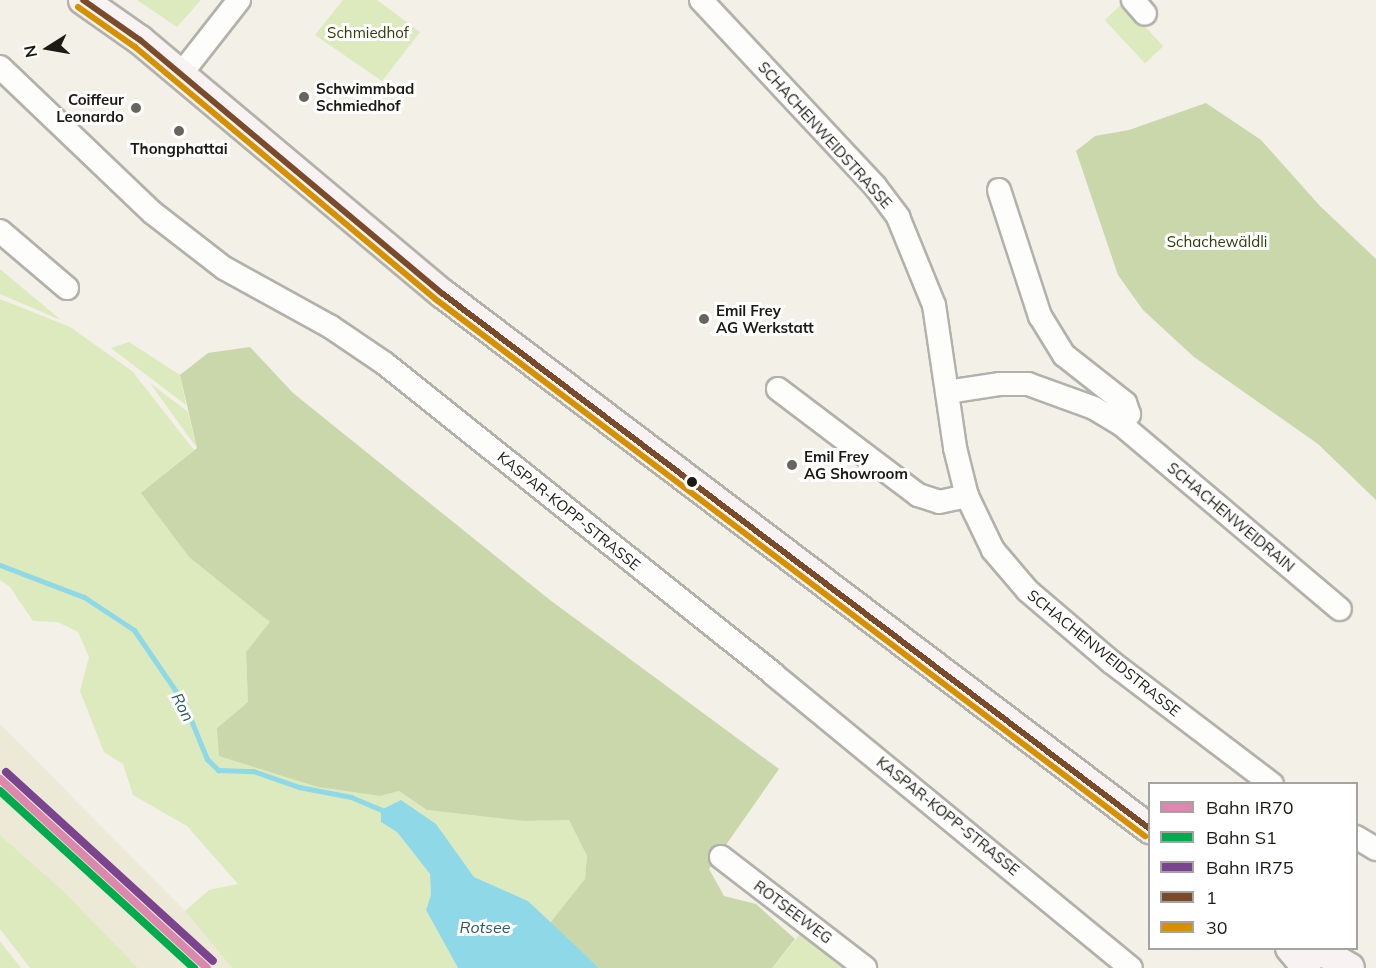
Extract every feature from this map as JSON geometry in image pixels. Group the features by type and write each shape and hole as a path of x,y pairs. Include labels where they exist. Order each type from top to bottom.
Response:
{"main road":[{"path":"83,0 182,74 443,294 1148,828"},
{"path":"1292,950 1307,968"},
{"path":"1320,950 1352,968 1359,968"}],"street":[{"path":"182,74 239,0"},
{"name":"SCHACHENWEIDSTRASSE","path":"701,0 875,186 898,217 934,305 947,392 967,496 993,550 1028,591 1111,662 1271,782"},
{"name":"KASPAR-KOPP-STRASSE","path":"0,67 153,213 224,268 331,327 384,363 810,704 1131,968"},
{"path":"999,190 1040,316 1064,355 1125,403 1129,414 1122,425"},
{"path":"0,231 67,288"},
{"name":"SCHACHENWEIDRAIN","path":"947,392 1000,384 1028,384 1064,395 1122,425 1340,609"},
{"path":"778,390 918,495 939,502 967,496"},
{"path":"1358,838 1376,849"},
{"name":"ROTSEEWEG","path":"721,857 865,968"}],"shaded area":[{"path":"0,724 185,911 232,968 138,968 61,889 0,835"}],"green space":[{"path":"137,0 201,0 177,27"},
{"name":"Schmiedhof","path":"343,0 377,0 420,32 382,81 315,35"},
{"path":"1123,3 1163,46 1145,63 1105,20"},
{"name":"Schachewäldli","path":"1206,103 1261,140 1320,206 1376,259 1376,500 1318,444 1194,357 1143,310 1118,275 1076,151 1095,136 1129,130"},
{"path":"0,269 19,285 61,320 0,294"},
{"path":"0,299 70,327 132,371 194,450 142,493 189,557 271,622 246,652 248,702 217,728 271,770 318,787 380,796 399,791 427,810 524,821 569,820 587,856 585,880 550,923 528,901 474,877 436,824 381,822 397,832 430,874 431,895 426,910 458,968 232,968 185,911 209,890 238,884 187,826 133,795 123,764 104,752 80,691 89,657 78,632 58,622 33,621 10,587 0,580"},
{"path":"129,342 180,375 186,405 111,348"},
{"path":"250,347 293,393 550,600 779,769 709,869 724,896 756,904 795,939 772,968 599,968 550,923 585,879 587,856 569,820 524,821 427,810 399,791 380,796 318,787 219,756 217,728 248,702 246,652 270,622 189,557 141,493 197,448 180,375 208,353"},
{"path":"150,383 188,412 197,448 170,411"},
{"path":"0,835 61,889 138,968 30,968 0,929"},
{"path":"806,927 855,968 772,968"},
{"path":"0,941 21,968 0,968"}],"water":[{"name":"Rotsee","path":"401,800 436,824 474,877 528,901 599,968 458,968 426,910 431,895 430,874 397,832 381,822 381,810"}],"waterway":[{"name":"Ron","path":"0,565 84,597 134,630 184,703 207,759 218,770 253,771 299,787 351,797 381,810"}],"rail line":[{"name":"IR75","path":"6,772 213,961"},
{"name":"IR70","path":"0,779 207,968"},
{"name":"S1","path":"0,791 194,968"}],"transit line":[{"name":"1","path":"83,0 140,40 443,294 1148,827"},
{"name":"30","path":"78,7 135,47 438,301 1145,836"}],"place":[{"name":"Schwimmbad Schmiedhof","path":"304,97"},
{"name":"Coiffeur Leonardo","path":"136,108"},
{"name":"Thongphattai","path":"179,131"},
{"name":"Emil Frey AG Werkstatt","path":"704,319"},
{"name":"Emil Frey AG Showroom","path":"792,465"}]}
